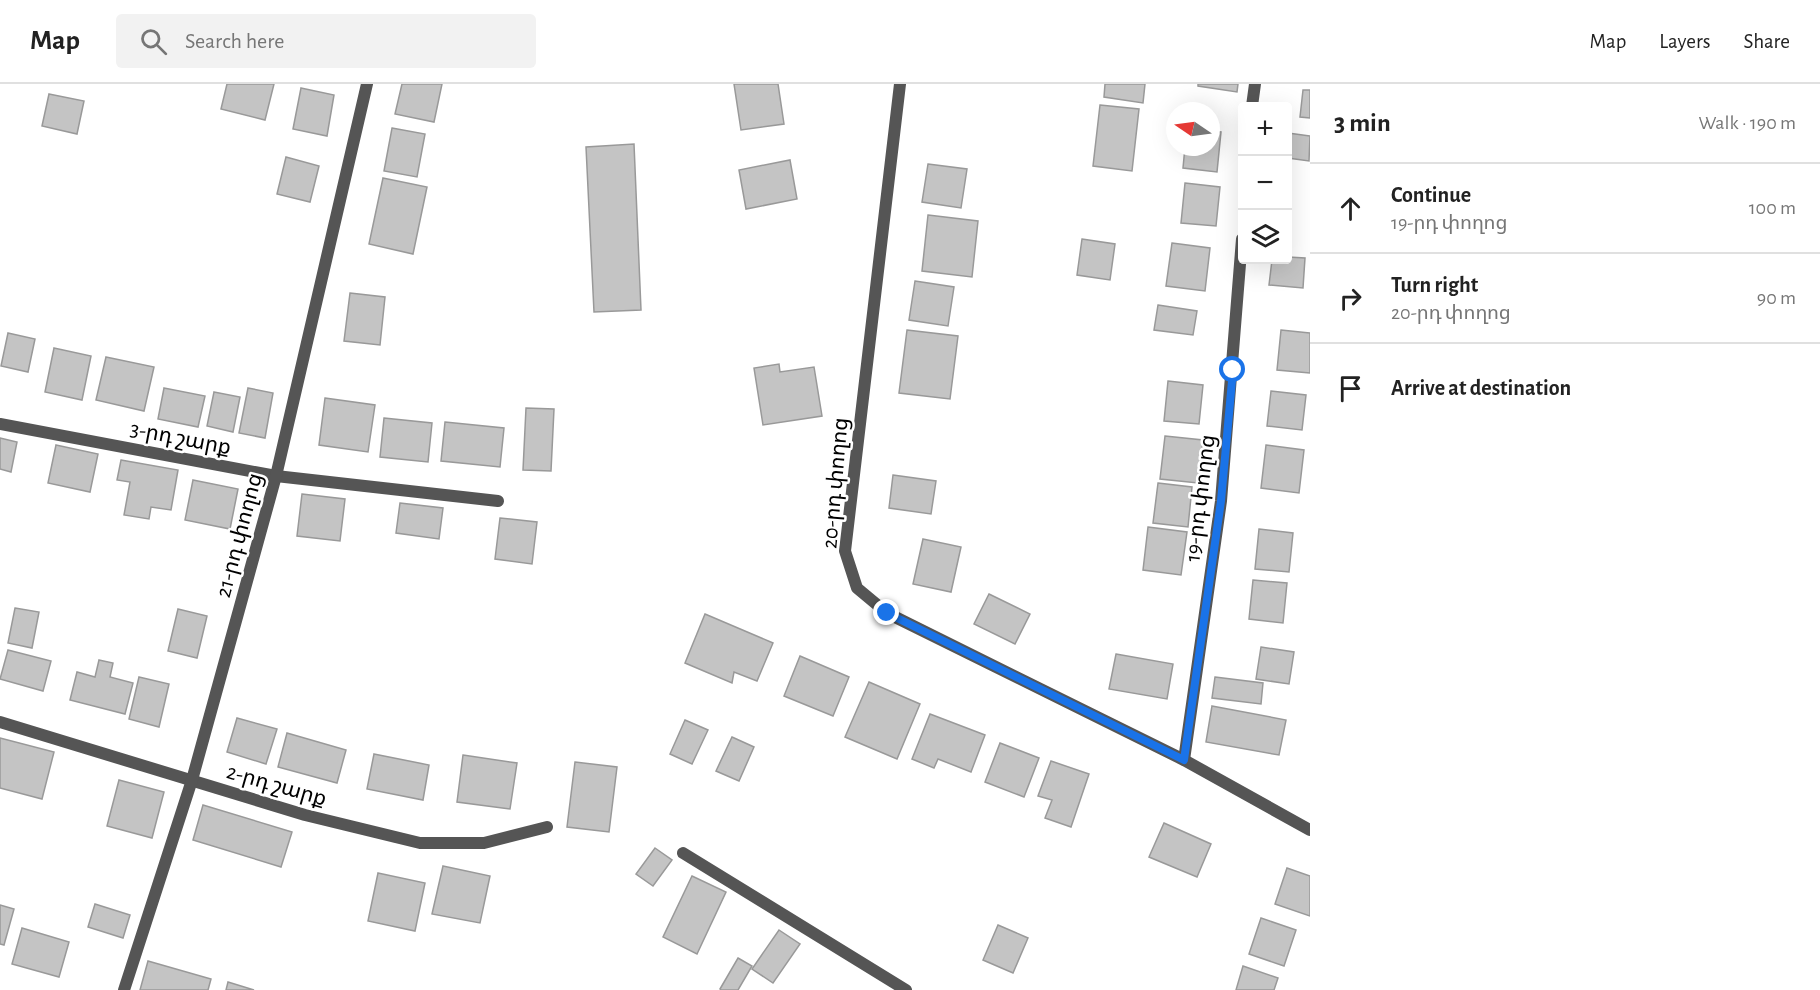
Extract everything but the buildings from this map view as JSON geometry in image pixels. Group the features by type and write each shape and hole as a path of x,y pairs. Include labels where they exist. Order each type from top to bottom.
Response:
{"street":[{"name":"21-րդ փողոց","path":"124,990 192,780 276,476 367,84"},
{"name":"20-րդ փողոց","path":"900,84 845,551 857,588 887,613 1184,760 1310,830"},
{"path":"1253,102 1255,84"},
{"name":"19-րդ փողոց","path":"1184,760 1221,501 1240,264"},
{"name":"3-րդ շարք","path":"0,424 276,476 498,501"},
{"name":"2-րդ շարք","path":"0,722 305,815 420,843 484,843 547,827"},
{"path":"683,853 906,990"}],"route":[{"path":"887,613 1184,760 1221,501 1233,370"}]}
